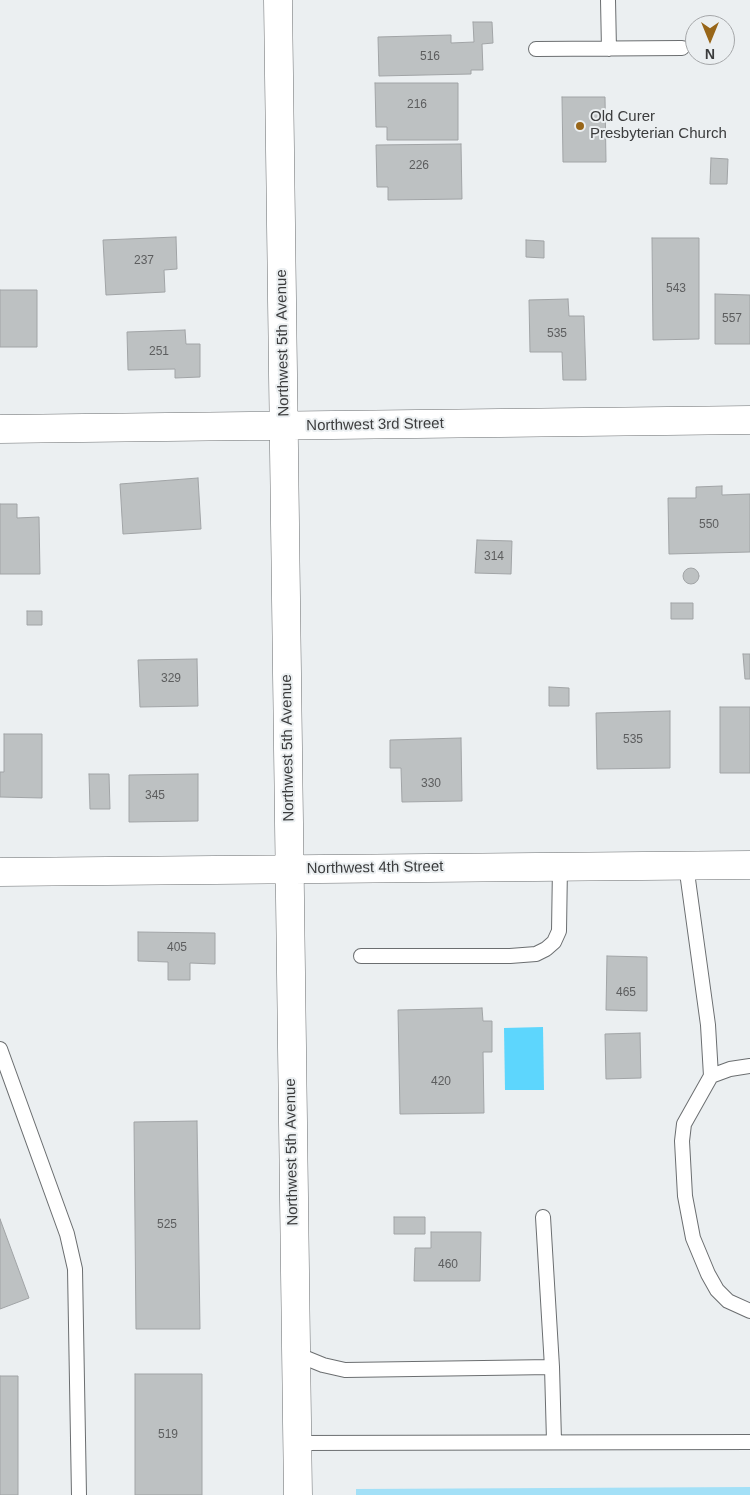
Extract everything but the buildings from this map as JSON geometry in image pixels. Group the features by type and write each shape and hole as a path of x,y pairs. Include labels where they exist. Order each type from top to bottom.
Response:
{"street":[{"name":"Northwest 5th Avenue","path":"278,0 290,869 290,1047 298,1495"},
{"name":"Northwest 3rd Street","path":"0,429 750,420"},
{"name":"Northwest 4th Street","path":"0,872 750,865"}],"lane":[{"path":"608,0 609,49"},
{"path":"536,49 682,48"},
{"path":"362,956 510,956 536,954 554,942 559,932 560,866"},
{"path":"686,866 708,1024 710,1076 684,1124 682,1141 689,1221 699,1253 717,1290 728,1301 750,1311"},
{"path":"0,1049 67,1234 75,1269 79,1495"},
{"path":"710,1076 730,1069 750,1066"},
{"path":"543,1217 552,1367 554,1441"},
{"path":"296,1354 323,1365 345,1370 552,1367"},
{"path":"297,1443 750,1442"}],"shaded area":[{"path":"543,1027 544,1090 505,1090 504,1028"},
{"path":"750,1487 750,1495 356,1495 356,1489"}],"place":[{"name":"Old Curer Presbyterian Church","path":"580,126"}]}
